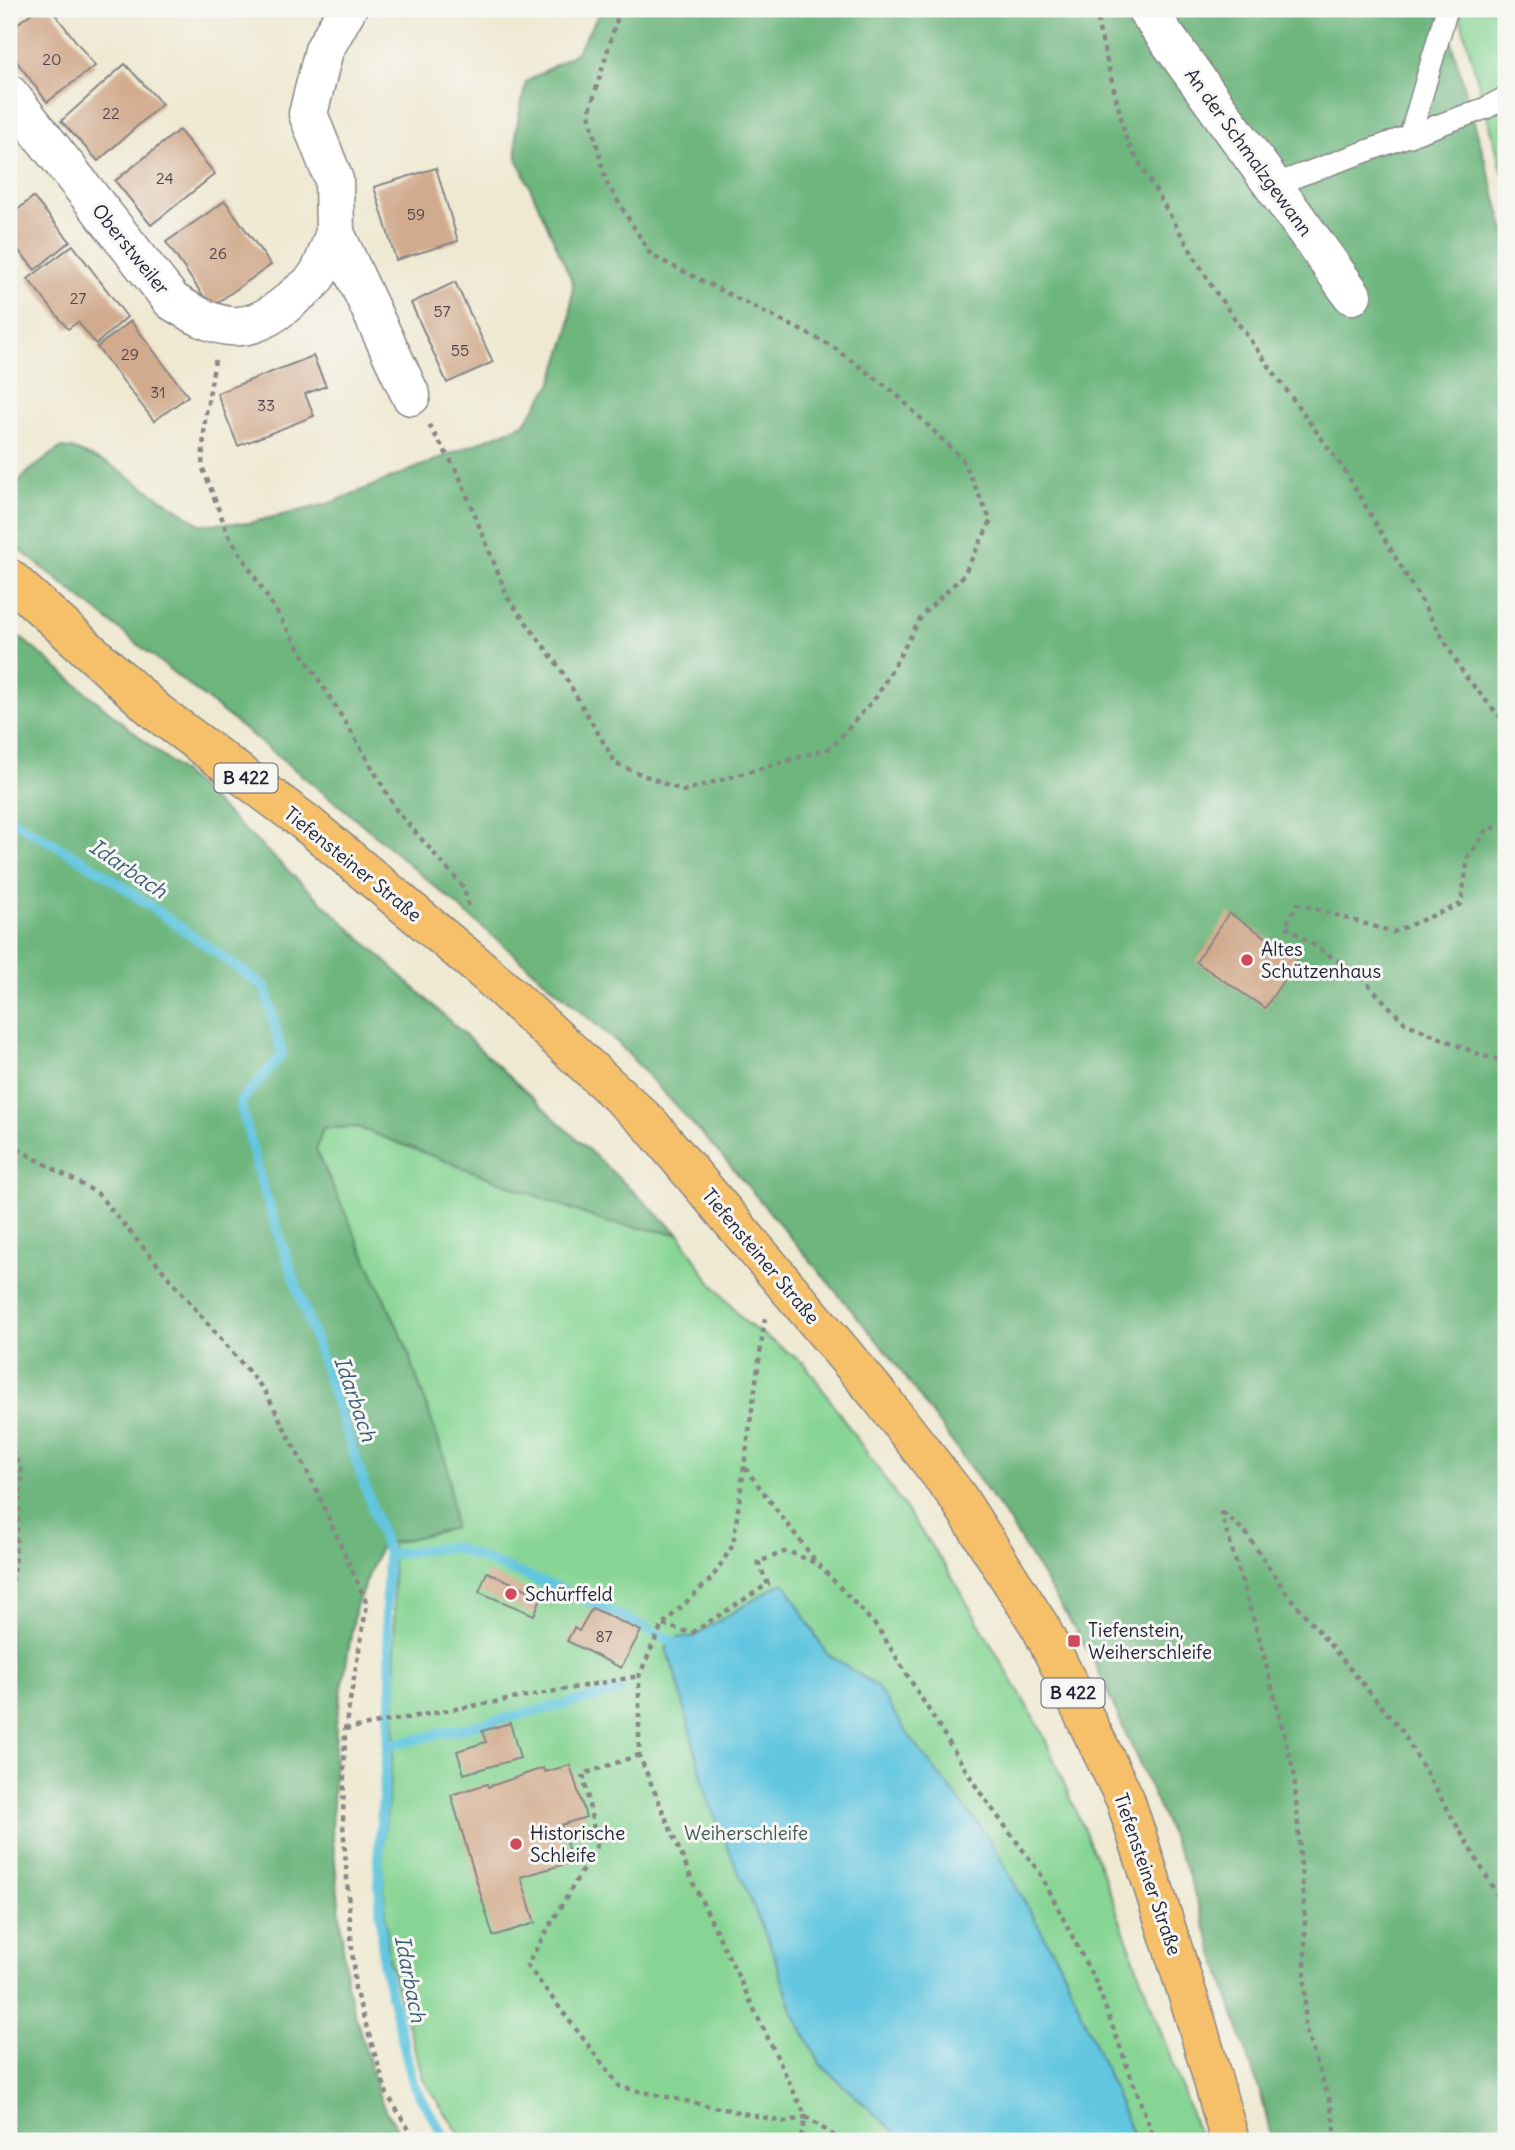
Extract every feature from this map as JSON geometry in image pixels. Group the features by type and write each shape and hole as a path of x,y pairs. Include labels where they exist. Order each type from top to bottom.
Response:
{"main road":[{"name":"Tiefensteiner Straße","path":"9,578 159,713 305,822 487,974 649,1123 880,1397 957,1496 1041,1628 1125,1799 1197,2024 1230,2141"}],"street":[{"path":"347,9 324,50 308,114 334,180 335,233 411,396"},
{"name":"An der Schmalzgewann","path":"1146,9 1352,295"},
{"name":"Oberstweiler","path":"9,94 172,301 220,326"},
{"path":"220,326 243,328 261,322 279,311 316,278 335,233"}],"lane":[{"path":"1410,136 1447,9"},
{"path":"1273,185 1486,108 1506,97"}],"path":[{"path":"411,396 458,473 508,598 560,668 616,764 683,791 831,748 877,696 923,614 964,576 991,521 962,459 895,393 832,346 651,255 606,182 589,113 620,9"},
{"path":"1100,9 1098,25 1127,142 1214,290 1345,471 1465,676 1506,724"},
{"path":"220,326 205,420 202,466 228,534 397,811 464,888 470,913"},
{"path":"1506,826 1487,829 1468,857 1461,904 1393,932 1298,904 1285,926 1359,975 1405,1023 1483,1056 1506,1061"},
{"path":"9,1144 97,1193 265,1391 315,1488 367,1604 345,1729 343,1824 355,1989 387,2094 416,2141"},
{"path":"772,1268 733,1545 712,1578 662,1625 639,1676 639,1755 695,1887 806,2117 842,2141"},
{"path":"9,1440 22,1473 9,1624"},
{"path":"745,1468 818,1564 878,1628 979,1791 1040,1873 1097,1985 1155,2141"},
{"path":"1337,2141 1330,2102 1305,2028 1305,1919 1294,1773 1260,1641 1220,1510 1246,1533 1285,1591 1402,1731 1506,1910"},
{"path":"662,1625 692,1633 768,1584 758,1562 787,1550 818,1564"},
{"path":"345,1729 639,1676"},
{"path":"639,1755 583,1774 597,1845 527,1965 620,2087 785,2122 806,2117"},
{"path":"800,2141 806,2117"}],"green space":[{"path":"602,9 1442,9 1506,234 1506,2141 1272,2141 1263,2102 1188,1874 1093,1659 1008,1520 890,1356 730,1165 619,1044 355,818 9,541 9,493 28,472 60,448 72,449 109,464 200,524 249,523 328,504 524,424 552,383 569,330 573,283 517,158 516,130 526,82 576,53"},
{"path":"1458,9 1506,9 1506,184"},
{"path":"9,628 183,773 679,1234 605,1222 357,1127 323,1128 316,1150 405,1343 448,1469 454,1528 381,1545 356,1606 336,1723 332,1830 347,1987 381,2102 405,2141 9,2141"},
{"name":"Weiherschleife","path":"357,1127 605,1222 679,1234 708,1279 745,1322 805,1364 948,1570 1042,1732 1103,1874 1201,2141 464,2141 424,2081 389,1961 382,1859 394,1742 396,1681 392,1543 453,1528 448,1469 405,1343 316,1151 323,1128"}],"water":[{"path":"780,1584 786,1585 826,1653 876,1686 914,1743 987,1835 1065,1973 1135,2141 905,2141 821,2065 794,2015 773,1952 708,1801 678,1682 666,1648 679,1637 692,1637"}],"building":[{"path":"37,9 51,9 95,66 47,102 9,51 9,30"},
{"path":"125,64 162,104 98,161 61,121"},
{"path":"179,130 215,174 151,225 115,181"},
{"path":"436,168 458,241 396,260 374,187"},
{"path":"33,197 70,241 35,270 9,239 9,217"},
{"path":"225,201 271,265 211,307 166,242"},
{"path":"73,245 127,317 96,344 78,322 68,329 28,279"},
{"path":"455,282 493,362 447,383 411,303"},
{"path":"131,321 188,396 154,421 97,347"},
{"path":"313,356 326,386 305,394 314,416 238,446 217,393"},
{"name":"Altes Schützenhaus","path":"1229,913 1298,958 1265,1008 1196,962"},
{"name":"Schürffeld","path":"487,1572 542,1596 534,1615 479,1592"},
{"path":"592,1608 641,1631 621,1668 567,1641 574,1628 579,1631"},
{"path":"510,1723 520,1758 464,1774 457,1751 486,1742 482,1731"},
{"name":"Historische Schleife","path":"570,1765 586,1817 561,1825 572,1862 521,1877 535,1923 493,1936 451,1795 487,1784 488,1787 543,1768 545,1772"}],"waterway":[{"name":"Idarbach","path":"9,818 102,872 265,987 282,1055 240,1102 261,1182 388,1554 386,1613 392,1686 378,1860 383,1963 414,2086 447,2141"},
{"path":"388,1554 453,1547 583,1598 674,1642 683,1653"},
{"path":"388,1746 620,1691"}],"place":[{"name":"Altes Schützenhaus","path":"1247,960"},
{"name":"Schürffeld","path":"511,1594"},
{"name":"Tiefenstein, Weiherschleife","path":"1074,1641"},
{"name":"Historische Schleife","path":"516,1844"}]}
